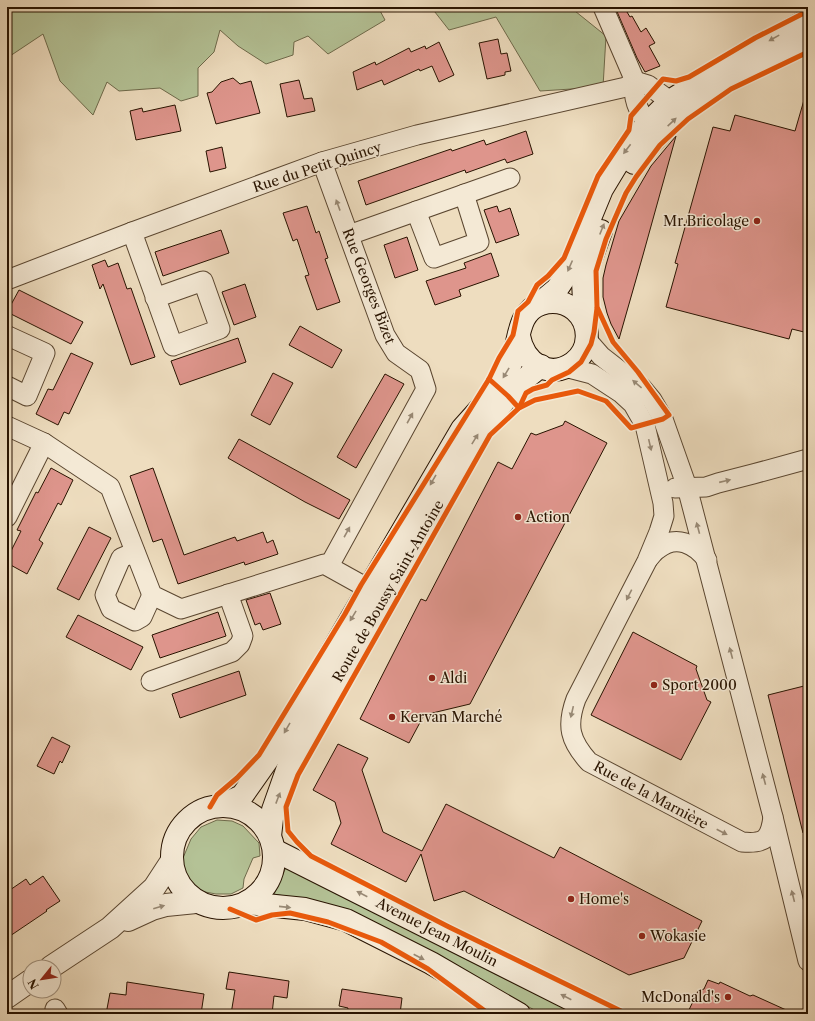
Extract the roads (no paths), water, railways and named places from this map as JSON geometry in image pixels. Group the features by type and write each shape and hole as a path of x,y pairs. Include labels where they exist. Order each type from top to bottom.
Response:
{"main road":[{"path":"808,20 743,55 670,101 647,124 624,151 602,189 567,274 557,289 530,310 520,327 519,336 522,349 533,363 553,369 565,367 580,356 584,348 586,330 583,281 610,208 626,175 647,147 673,120 696,101 720,85 808,40"},
{"path":"539,304 550,301 562,302 570,306 586,330"},
{"name":"Route de Boussy Saint-Antoine","path":"220,806 242,796 265,766 462,429 497,387 511,364 519,336"},
{"name":"Route de Boussy Saint-Antoine","path":"272,843 273,810 291,759 420,537 475,438 508,396 526,378 541,366"},
{"path":"210,807 232,807 244,810 263,825 272,843 274,866 269,881 259,894 246,904 230,909 219,909 196,902 184,891 175,877 171,862 172,849 176,836 182,825 190,818 200,811 210,807"},
{"name":"Avenue Jean Moulin","path":"272,843 600,1014"},
{"path":"62,960 110,928 154,888 171,862"},
{"path":"110,928 152,909 166,905 196,902"},
{"path":"246,904 305,909 346,920 431,963 519,1014"},
{"path":"7,997 22,987"}],"street":[{"path":"603,7 635,81 633,92 638,109 647,124"},
{"path":"635,81 648,85 670,101"},
{"name":"Rue du Petit Quincy","path":"7,280 322,162 418,135 626,87 635,81"},
{"name":"Rue Georges Bizet","path":"322,162 385,335 396,353 420,370 426,389 329,566"},
{"path":"349,235 510,178"},
{"path":"416,211 434,258 479,242 464,194"},
{"path":"132,232 155,298"},
{"name":"Rue de la Marnière","path":"586,330 601,356 642,388 652,400 663,419 687,487 773,817 808,961"},
{"path":"7,338 8,336 46,353 26,396 7,386"},
{"name":"Rue de la Marnière","path":"565,367 592,374 621,393 633,404 645,425 663,503 664,516 647,561 571,712 570,726 575,742 580,752 594,766 742,842 761,842 766,838 772,829 773,817"},
{"path":"7,426 44,442 110,487 152,596 181,609 324,564 369,589"},
{"path":"8,513 44,442"},
{"path":"660,490 687,487 706,487 808,459"},
{"name":"Rue de la Marnière","path":"647,561 658,549 668,544 679,542 691,544 700,551 707,560"},
{"path":"135,552 121,558 105,595 111,609 135,621 142,617 152,596"},
{"path":"151,681 232,652 240,644 243,636 228,594"}],"place":[{"name":"Mr.Bricolage","path":"757,221"},
{"name":"Action","path":"518,517"},
{"name":"Aldi","path":"432,678"},
{"name":"Sport 2000","path":"654,685"},
{"name":"Kervan Marché","path":"392,717"},
{"name":"Home's","path":"571,899"},
{"name":"Wokasie","path":"642,936"},
{"name":"McDonald's","path":"728,997"}]}
